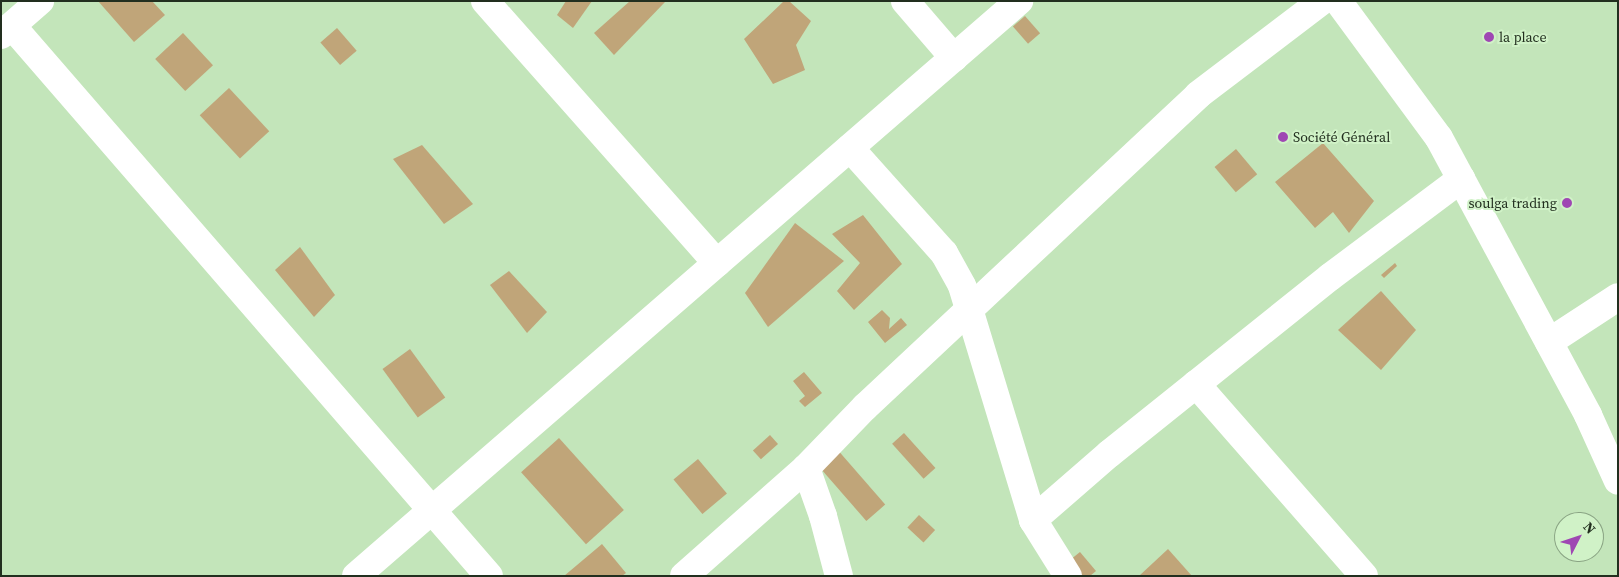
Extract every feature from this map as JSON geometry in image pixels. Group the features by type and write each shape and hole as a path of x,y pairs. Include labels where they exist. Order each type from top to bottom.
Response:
{"street":[{"path":"40,1 6,31 489,576"},
{"path":"485,1 717,263"},
{"path":"905,1 954,58"},
{"path":"356,576 1019,1"},
{"path":"684,576 806,468 865,407 1198,95 1322,1"},
{"path":"1338,1 1439,138 1588,415 1618,481"},
{"path":"850,148 944,254 962,286 968,312 1033,520 1068,576"},
{"path":"1033,520 1196,384 1330,277 1461,179"},
{"path":"1549,342 1618,297"},
{"path":"1196,384 1364,576"},
{"path":"806,468 824,516 839,576"}],"building":[{"path":"98,1 152,1 165,15 134,42"},
{"path":"566,1 592,1 573,28 557,15"},
{"path":"630,1 666,1 614,55 594,33"},
{"path":"784,1 789,1 811,21 796,45 805,70 773,84 744,39"},
{"path":"1025,16 1040,33 1028,44 1013,26"},
{"path":"337,28 357,51 340,65 320,42"},
{"path":"183,33 213,65 185,91 155,59"},
{"path":"229,88 269,131 240,158 200,115"},
{"path":"1323,143 1374,201 1349,233 1333,212 1315,228 1275,182"},
{"path":"422,145 473,204 444,224 393,159"},
{"path":"1236,149 1257,174 1236,192 1215,167"},
{"path":"863,215 902,264 854,310 837,291 860,263 832,234"},
{"path":"795,223 844,261 768,327 745,293"},
{"path":"300,247 335,295 314,317 275,270"},
{"path":"1395,263 1397,266 1384,278 1381,275"},
{"path":"509,271 547,312 527,333 490,285"},
{"path":"1381,291 1416,330 1381,370 1338,330"},
{"path":"882,310 890,318 889,329 901,318 907,325 885,343 868,322"},
{"path":"410,349 445,398 418,418 382,369"},
{"path":"804,372 822,393 805,407 799,401 805,396 793,381"},
{"path":"904,433 935,468 924,479 892,444"},
{"path":"770,435 778,444 761,459 753,450"},
{"path":"559,438 624,510 586,544 521,472"},
{"path":"836,448 885,505 866,521 817,464"},
{"path":"698,459 727,493 702,514 673,480"},
{"path":"919,515 935,530 923,542 907,527"},
{"path":"602,544 626,573 622,576 564,576"},
{"path":"1168,549 1192,576 1139,576"},
{"path":"1080,552 1096,571 1090,576 1083,576 1070,560"}],"place":[{"name":"la place","path":"1489,37"},
{"name":"Société Général","path":"1283,137"},
{"name":"soulga trading","path":"1567,203"}]}
